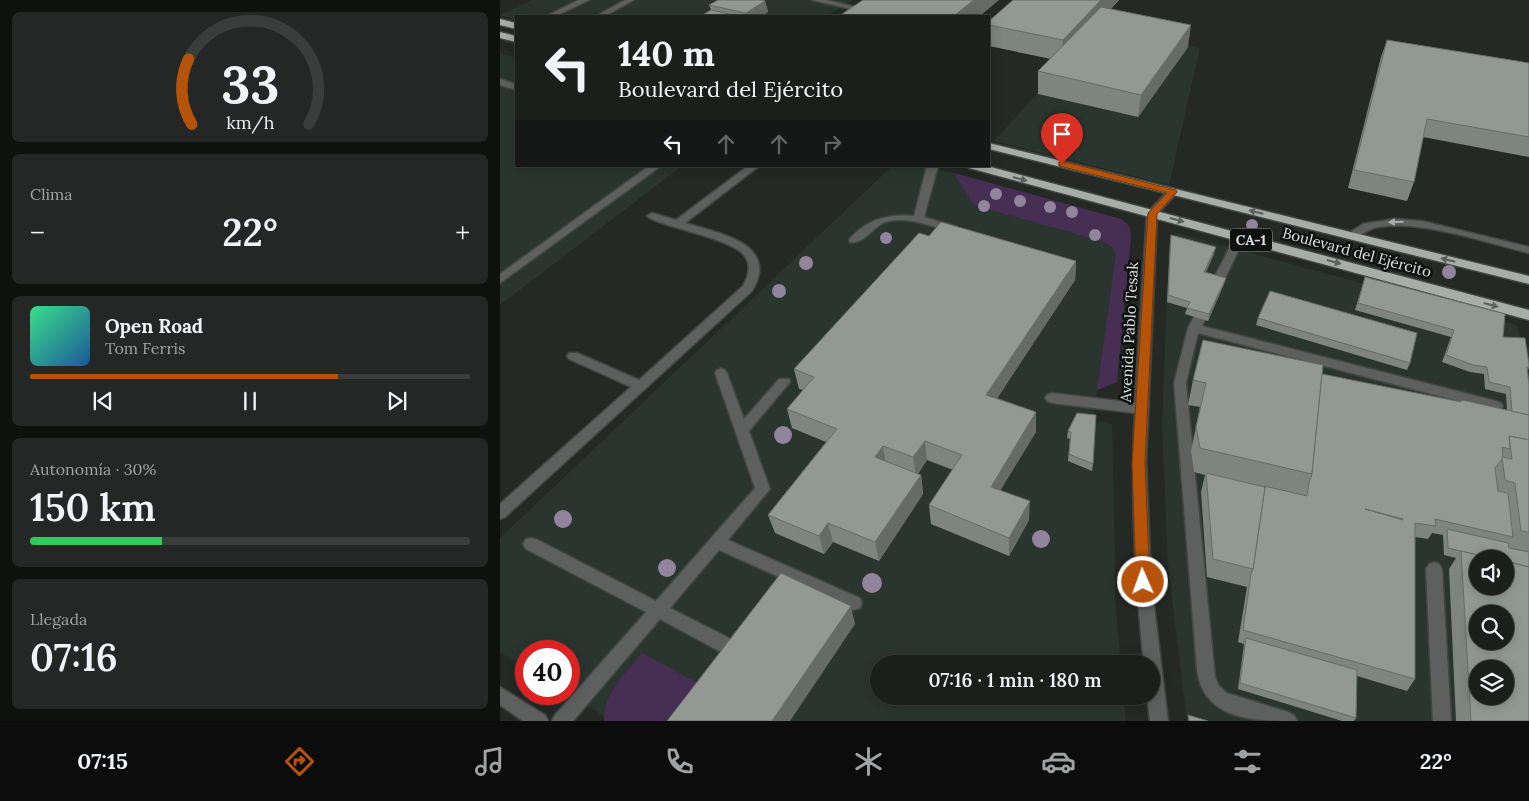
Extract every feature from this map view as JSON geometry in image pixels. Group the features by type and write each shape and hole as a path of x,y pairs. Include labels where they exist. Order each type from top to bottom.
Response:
{"highway":[{"path":"500,22 514,24"},
{"path":"500,34 515,39"},
{"path":"500,42 515,47"},
{"name":"Boulevard del Ejército","path":"990,146 1529,280"},
{"name":"Boulevard del Ejército","path":"977,167 1529,315"}],"street":[{"path":"552,15 585,0"},
{"path":"602,15 630,0"},
{"path":"816,0 858,6 844,15"},
{"path":"500,82 515,87"},
{"path":"500,279 655,167"},
{"path":"676,225 753,167"},
{"path":"918,219 932,167"},
{"path":"1152,213 1173,192"},
{"name":"Avenida Pablo Tesak","path":"1152,213 1139,462 1143,582 1159,721"},
{"path":"500,513 748,288 756,273 754,262 744,248 652,216"},
{"path":"854,240 873,223 884,218 918,219 966,233"},
{"path":"1350,236 1366,226 1407,222 1529,250"},
{"path":"1240,237 1194,328 1180,383 1206,676 1215,696 1225,702 1288,721"},
{"path":"1194,328 1496,406"},
{"path":"573,356 641,386"},
{"path":"561,721 763,489 721,373"},
{"path":"742,430 784,382"},
{"path":"1052,398 1141,409"},
{"path":"718,542 854,603"},
{"path":"531,544 724,644"},
{"path":"1434,569 1442,721"},
{"path":"500,695 539,721"}],"shaded area":[{"path":"532,0 852,0 829,15 515,15 515,20 500,15"},
{"path":"1098,26 1200,48 1169,185 994,141"},
{"path":"500,53 515,58 515,167 681,167 500,305"},
{"path":"891,167 929,167 954,173 1121,219 1131,228 1117,382 1097,390 1092,421 1112,424 1116,612 1120,655 870,655 870,705 1125,705 1126,721 612,721 580,701 580,640 515,640 515,661 500,652 500,538"},
{"path":"954,173 1121,219 1127,224 1130,228 1131,237 1117,382 1097,390 1116,254 1111,246 1101,241 973,205"},
{"path":"1177,233 1517,325 1521,345 1529,347 1529,721 1187,721 1168,567 1162,425 1169,246 1171,237"},
{"path":"642,653 712,691 690,721 604,721 607,701 611,692"}],"building":[{"path":"718,0 765,1 746,13 709,5"},
{"path":"863,0 974,0 955,15 840,15"},
{"path":"1013,0 1101,0 1063,40 990,25 990,20"},
{"path":"1101,7 1191,25 1141,95 1038,71"},
{"path":"711,10 734,15 703,15"},
{"path":"1387,40 1529,63 1529,137 1427,119 1414,182 1354,170"},
{"path":"941,222 1076,261 986,395 1036,412 991,487 1030,501 1009,538 929,505 962,455 925,441 913,457 883,446 875,457 921,475 875,542 828,523 819,536 768,515 837,429 787,409 814,377 794,369 919,233 929,236"},
{"path":"1171,235 1216,247 1204,272 1226,278 1209,314 1187,308 1190,302 1168,295"},
{"path":"1365,277 1505,314 1503,337 1525,338 1529,364 1529,367 1527,367 1529,415 1512,412 1510,387 1489,382 1487,367 1473,365 1446,355 1454,330 1358,303"},
{"path":"1270,291 1417,333 1410,363 1258,318"},
{"path":"1203,340 1323,365 1312,474 1200,448 1196,427 1206,383 1193,380"},
{"path":"1322,374 1461,402 1462,400 1529,415 1529,440 1509,436 1510,449 1502,447 1503,458 1495,468 1498,491 1508,493 1513,537 1435,519 1436,526 1415,523 1415,679 1243,630 1264,486 1307,496 1312,474","holes":["1365,509 1403,519 1403,520"]},
{"path":"1077,413 1096,415 1093,464 1069,454 1071,432 1068,431"},
{"path":"1509,436 1529,440 1529,532 1521,531 1515,483 1505,480 1502,457 1512,459"},
{"path":"1206,473 1265,487 1253,569 1213,559"},
{"path":"1447,529 1508,543 1509,548 1529,552 1529,567 1514,563 1514,550 1469,550 1469,553 1448,548"},
{"path":"1461,551 1469,553 1469,595 1514,595 1514,563 1529,567 1529,721 1471,721 1470,705 1514,705 1514,660 1469,660 1469,687"},
{"path":"781,573 851,606 772,721 667,721"},
{"path":"1246,638 1357,670 1356,718 1240,683"},
{"path":"1188,715 1208,721 1189,721"}],"route":[{"path":"1062,164 1173,192 1152,213 1139,462 1143,582"}]}
